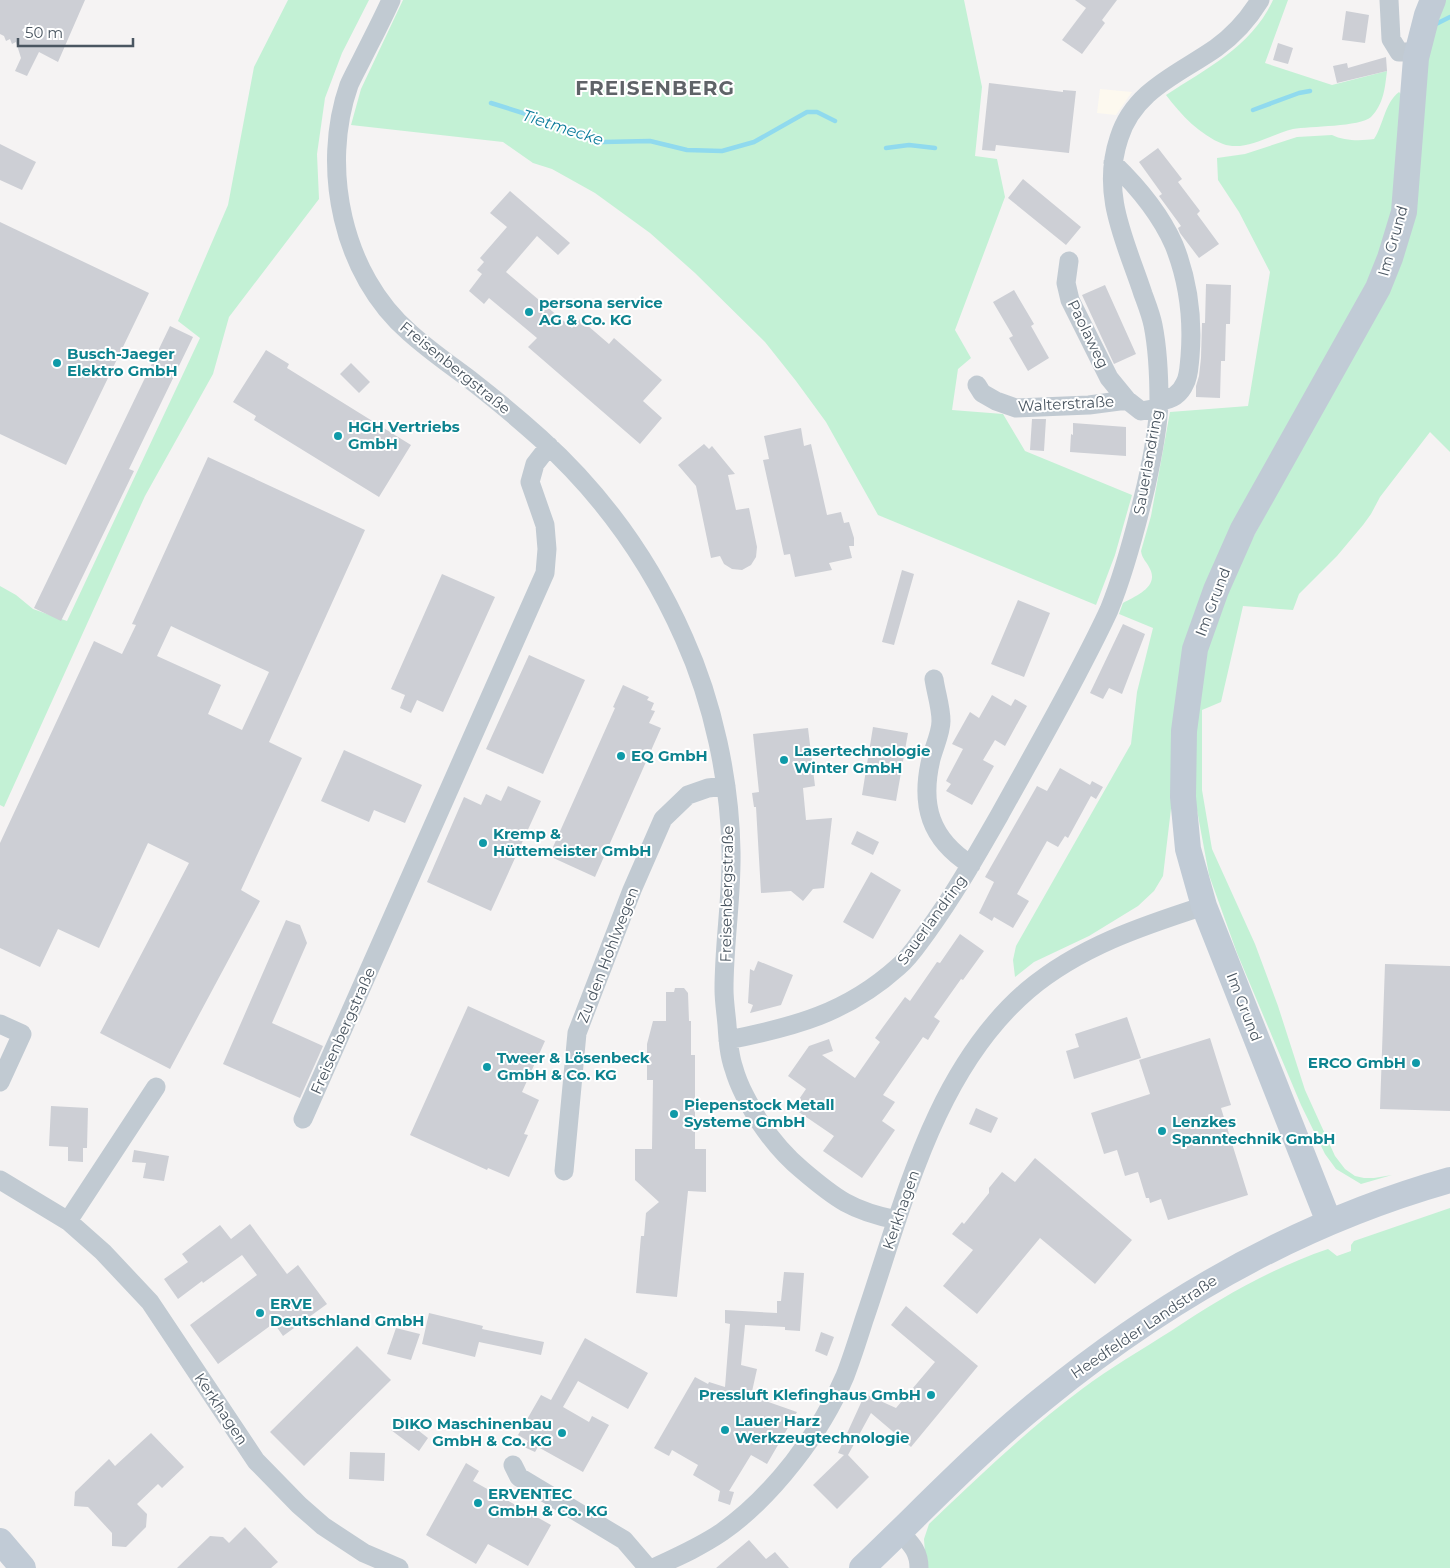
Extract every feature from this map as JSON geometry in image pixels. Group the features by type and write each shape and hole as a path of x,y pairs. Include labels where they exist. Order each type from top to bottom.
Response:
{"main road":[{"name":"Im Grund","path":"1329,1222 1204,906 1188,849 1183,797 1184,731 1195,649 1216,590 1243,529 1378,288 1390,258 1404,212 1416,52 1426,15 1433,0"},
{"name":"Heedfelder Landstraße","path":"862,1568 999,1437 1043,1398 1096,1357 1228,1271 1329,1222 1450,1180"},
{"path":"0,1541 23,1568"}],"street":[{"name":"Freisenbergstraße","path":"391,0 350,84 340,123 337,156 340,199 350,242 363,274 378,298 407,332 478,386 549,446 591,490 626,534 652,575 686,640 708,702 726,786 731,851 724,992 728,1040 734,1072 748,1104 770,1138 794,1164 846,1204 875,1215 897,1220"},
{"name":"Sauerlandring","path":"728,1040 797,1024 843,1006 862,996 901,965 941,913 971,866 1058,710 1109,610 1122,572 1140,514 1159,405 1158,364 1153,324 1117,222 1112,188 1113,163 1120,134 1141,100 1152,89 1232,36 1260,0"},
{"path":"1389,0 1391,38 1399,52 1416,52"},
{"path":"1113,163 1133,181 1153,206 1174,246 1184,278 1190,323 1189,366 1186,384 1171,400 1159,405"},
{"name":"Paolaweg","path":"1069,261 1066,283 1070,300 1109,378 1127,400"},
{"name":"Walterstraße","path":"977,385 982,392 996,401 1016,408 1127,400 1141,411 1159,405"},
{"name":"Freisenbergstraße","path":"303,1119 545,573 547,549 545,525 530,482 534,464 549,446"},
{"name":"Sauerlandring","path":"934,679 941,723 930,762 927,794 928,810 934,829 942,841 956,856 971,866"},
{"name":"Zu den Hohlwegen","path":"564,1171 578,1033 655,836 663,819 688,795 708,788 726,786"},
{"name":"Kerkhagen","path":"653,1568 691,1551 722,1531 751,1508 787,1470 811,1438 845,1376 924,1146 942,1105 959,1074 989,1031 1007,1010 1042,979 1077,955 1125,933 1204,906"},
{"path":"0,1024 22,1034 0,1082"},
{"path":"68,1221 156,1087"},
{"name":"Kerkhagen","path":"0,1180 68,1221 103,1252 150,1302 256,1461 299,1505 323,1526 349,1544 364,1553 399,1568"},
{"path":"513,1465 519,1477 624,1540 648,1568"},
{"path":"900,1532 915,1548 919,1560 919,1568"}],"shaded area":[{"path":"1100,89 1132,92 1116,115 1097,113"}],"green space":[{"path":"288,0 369,0 342,53 325,98 317,154 319,199 229,317 213,374 145,496 4,807 0,805 0,586 16,595 33,609 67,621 200,338 178,321 228,205 254,67"},
{"path":"403,0 964,0 982,87 975,156 997,159 1005,197 955,330 971,358 958,369 952,410 1003,414 1025,451 1132,495 1115,555 1096,605 878,515 826,422 765,342 695,273 650,233 595,193 552,169 533,163 503,142 351,125 361,89"},
{"path":"1273,0 1288,0 1265,63 1332,85 1387,71 1379,107 1371,117 1357,123 1293,129 1249,144 1232,146 1223,144 1199,130 1166,95 1227,55 1241,43 1264,16"},
{"path":"1440,0 1450,0 1450,452 1430,432 1380,497 1363,525 1337,556 1299,594 1293,610 1243,606 1221,702 1202,710 1202,790 1212,849 1255,944 1278,1006 1305,1090 1335,1156 1345,1169 1355,1176 1374,1178 1392,1175 1361,1184 1336,1169 1325,1154 1301,1105 1237,953 1209,875 1194,794 1198,684 1223,594 1374,310 1420,78"},
{"path":"1399,92 1403,96 1399,177 1383,252 1210,578 1173,792 1163,876 1154,891 1138,906 1089,936 1034,962 1015,977 1013,960 1016,946 1131,744 1137,692 1153,628 1119,614 1123,603 1145,590 1151,581 1150,569 1141,551 1151,516 1170,412 1248,406 1270,272 1239,212 1218,180 1217,158 1245,154 1297,137 1332,135 1353,140 1374,139 1390,102"},
{"path":"1450,1208 1450,1568 926,1568 924,1539 929,1524 1022,1437 1082,1389 1208,1307 1287,1265 1328,1249 1337,1256 1351,1251 1351,1245 1354,1241"}],"building":[{"path":"0,0 85,0 58,62 39,52 27,76 15,71 21,58 16,42 12,44 10,39 6,41 4,36 0,34"},
{"path":"1075,0 1117,0 1102,20 1105,23 1082,54 1062,40 1086,8"},
{"path":"1346,11 1369,15 1365,43 1342,40"},
{"path":"1278,43 1293,48 1288,64 1273,60"},
{"path":"1386,57 1387,71 1337,83 1333,66 1347,63 1348,68"},
{"path":"989,83 1063,92 1063,90 1076,91 1069,153 996,145 995,151 982,150"},
{"path":"0,144 36,162 22,190 0,180"},
{"path":"1158,148 1182,179 1178,182 1200,211 1197,214 1219,244 1199,258 1180,233 1178,228 1181,226 1159,196 1162,194 1139,162"},
{"path":"1023,179 1081,227 1066,245 1008,198"},
{"name":"persona service AG & Co. KG","path":"510,191 570,243 558,255 537,236 506,272 572,328 580,319 609,344 614,338 662,380 643,401 662,418 640,444 528,347 537,338 489,298 484,304 469,291 482,274 477,270 484,262 480,258 507,227 490,213"},
{"name":"Busch-Jaeger Elektro GmbH","path":"0,222 149,293 66,465 0,434"},
{"path":"1206,284 1231,285 1230,324 1226,324 1225,361 1221,361 1220,398 1196,397 1201,358 1202,323 1205,323"},
{"path":"1105,285 1136,354 1114,364 1082,295"},
{"path":"1014,290 1034,324 1031,326 1049,358 1028,371 1009,338 1013,336 993,302"},
{"path":"170,326 193,337 129,469 134,471 61,621 34,608"},
{"name":"HGH Vertriebs GmbH","path":"266,350 289,364 287,368 411,445 379,497 254,420 256,416 233,402"},
{"path":"351,363 370,382 359,393 340,374"},
{"path":"1032,419 1046,419 1044,451 1030,450"},
{"path":"1073,423 1126,427 1126,456 1070,452"},
{"path":"801,428 804,446 811,444 827,515 841,512 844,523 849,522 854,538 854,546 849,546 852,558 829,563 832,570 795,577 790,554 784,555 763,460 769,459 764,436"},
{"path":"704,444 709,449 712,446 735,474 728,475 736,510 749,508 757,547 756,557 751,565 742,570 732,569 724,564 720,556 711,558 696,486 678,465"},
{"path":"208,457 365,530 269,742 302,758 241,890 260,901 170,1069 100,1033 189,863 148,843 99,948 58,929 40,967 0,948 0,843 94,641 122,654 136,625 132,624","holes":["171,626 269,672 242,730 208,714 221,685 157,656"]},
{"path":"902,570 914,574 894,645 882,642"},
{"path":"442,574 495,597 443,712 417,700 411,713 400,708 405,695 391,689"},
{"path":"1018,600 1050,613 1024,677 991,664"},
{"path":"1123,624 1145,634 1122,694 1109,688 1103,699 1090,693"},
{"path":"529,655 585,680 543,774 486,749"},
{"path":"623,685 649,697 647,700 654,703 651,710 655,711 649,723 661,728 595,877 549,856 615,708 613,707"},
{"path":"992,695 1011,706 1015,699 1027,706 1005,746 995,740 983,760 994,766 972,805 946,791 951,784 946,781 963,749 952,744 970,712 979,718"},
{"path":"873,727 908,733 896,801 862,795"},
{"path":"808,728 815,786 803,788 806,820 832,818 824,888 813,889 803,901 791,891 761,893 756,807 754,807 752,793 759,792 753,734"},
{"path":"344,750 422,785 405,823 374,810 369,822 321,801"},
{"path":"1060,768 1090,785 1092,781 1103,787 1096,799 1091,796 1068,838 1065,836 1058,847 1047,841 1017,894 1029,901 1013,928 994,917 992,921 979,913 994,882 985,877 1037,786 1047,791"},
{"name":"Kremp & Hüttemeister GmbH","path":"508,786 541,801 491,911 427,882 464,797 481,805 486,794 501,801"},
{"path":"857,831 879,842 873,855 851,844"},
{"path":"871,872 901,890 873,939 843,922"},
{"path":"286,920 300,925 307,943 272,1023 323,1046 300,1098 223,1064"},
{"path":"960,934 984,951 934,1017 940,1021 928,1040 923,1037 883,1095 895,1102 882,1121 895,1130 862,1178 823,1151 834,1136 793,1108 806,1089 788,1076 809,1046 829,1039 833,1051 822,1055 855,1078 880,1042 875,1038 883,1027 905,997 910,1001 937,962 940,963"},
{"path":"758,961 793,975 781,1005 750,1013 753,1005 748,1003 750,969 754,971"},
{"name":"ERCO GmbH","path":"1385,964 1450,966 1450,1111 1380,1109"},
{"name":"Piepenstock Metall Systeme GmbH","path":"675,988 684,988 688,993 689,1021 691,1021 691,1055 695,1055 695,1149 706,1149 706,1192 688,1191 677,1297 636,1293 641,1236 644,1236 646,1213 659,1202 635,1180 635,1149 652,1149 653,1080 647,1080 647,1044 653,1021 666,1021 666,992 674,992"},
{"name":"Tweer & Lösenbeck GmbH & Co. KG","path":"468,1006 545,1041 522,1092 539,1100 524,1134 528,1135 509,1177 488,1168 487,1170 410,1135"},
{"path":"1127,1017 1141,1058 1074,1079 1066,1051 1079,1047 1075,1034"},
{"name":"Lenzkes Spanntechnik GmbH","path":"1210,1038 1231,1105 1221,1108 1248,1195 1168,1220 1161,1199 1150,1203 1149,1198 1146,1198 1138,1172 1125,1176 1117,1150 1104,1154 1091,1113 1150,1094 1139,1060"},
{"path":"51,1106 88,1108 87,1148 83,1148 83,1162 68,1161 68,1147 49,1146"},
{"path":"976,1108 998,1118 991,1133 969,1124"},
{"path":"134,1150 169,1156 164,1181 143,1178 146,1163 132,1162"},
{"path":"1035,1158 1132,1240 1095,1284 1040,1238 977,1314 943,1286 973,1250 952,1234 962,1222 964,1224 989,1193 989,1188 1002,1172 1015,1182"},
{"path":"250,1224 287,1274 298,1265 327,1304 283,1336 274,1323 218,1364 190,1325 257,1275 242,1255 178,1299 164,1279 188,1262 182,1254 220,1225 231,1239"},
{"name":"Lauer Harz Werkzeugtechnologie","path":"784,1272 804,1273 800,1331 785,1330 785,1327 745,1325 741,1365 757,1369 751,1396 797,1412 767,1464 751,1455 729,1491 734,1492 730,1505 718,1501 720,1491 693,1475 698,1465 672,1450 669,1456 654,1448 695,1377 708,1384 709,1382 725,1387 730,1324 725,1323 725,1310 777,1313 777,1301 781,1301"},
{"name":"Pressluft Klefinghaus GmbH","path":"906,1306 978,1366 911,1447 871,1413 848,1455 869,1477 837,1509 813,1485 844,1455 838,1453 865,1394 896,1408 935,1362 891,1325"},
{"path":"429,1313 483,1326 482,1329 544,1342 541,1355 479,1342 475,1357 422,1344"},
{"path":"396,1328 420,1334 411,1360 387,1354"},
{"path":"821,1332 834,1337 827,1356 815,1351"},
{"path":"585,1338 648,1373 628,1409 578,1381 563,1407 589,1422 592,1416 609,1425 583,1472 538,1447 535,1452 524,1447 528,1441 518,1435 541,1395 551,1400"},
{"path":"357,1346 391,1380 304,1466 270,1432"},
{"path":"401,1417 428,1438 419,1451 391,1430"},
{"path":"151,1433 184,1467 162,1488 158,1484 137,1504 147,1514 146,1527 126,1547 112,1546 112,1533 88,1507 74,1506 75,1492 109,1459 115,1466"},
{"path":"350,1452 385,1453 384,1481 349,1479"},
{"name":"ERVENTEC GmbH & Co. KG","path":"466,1463 479,1471 473,1481 551,1525 528,1566 488,1544 476,1564 426,1535"},
{"path":"245,1527 278,1562 271,1568 177,1568 210,1536 223,1537 229,1543"},
{"path":"749,1540 766,1559 775,1552 789,1568 716,1568"}],"waterway":[{"name":"Tietmecke","path":"1436,24 1450,17"},
{"name":"Tietmecke","path":"1253,110 1299,93 1310,91"},
{"name":"Tietmecke","path":"491,103 561,125 603,142 650,141 687,150 722,151 754,142 807,112 817,112 835,121"},
{"name":"Tietmecke","path":"886,148 909,145 935,148"}],"place":[{"name":"persona service AG & Co. KG","path":"529,312"},
{"name":"Busch-Jaeger Elektro GmbH","path":"57,363"},
{"name":"HGH Vertriebs GmbH","path":"338,436"},
{"name":"EQ GmbH","path":"621,756"},
{"name":"Lasertechnologie Winter GmbH","path":"784,760"},
{"name":"Kremp & Hüttemeister GmbH","path":"483,843"},
{"name":"ERCO GmbH","path":"1416,1063"},
{"name":"Tweer & Lösenbeck GmbH & Co. KG","path":"487,1067"},
{"name":"Piepenstock Metall Systeme GmbH","path":"674,1114"},
{"name":"Lenzkes Spanntechnik GmbH","path":"1162,1131"},
{"name":"ERVE Deutschland GmbH","path":"260,1313"},
{"name":"Pressluft Klefinghaus GmbH","path":"931,1395"},
{"name":"Lauer Harz Werkzeugtechnologie","path":"725,1430"},
{"name":"DIKO Maschinenbau GmbH & Co. KG","path":"562,1433"},
{"name":"ERVENTEC GmbH & Co. KG","path":"478,1503"}],"district":[{"name":"FREISENBERG","path":"655,88"}]}
